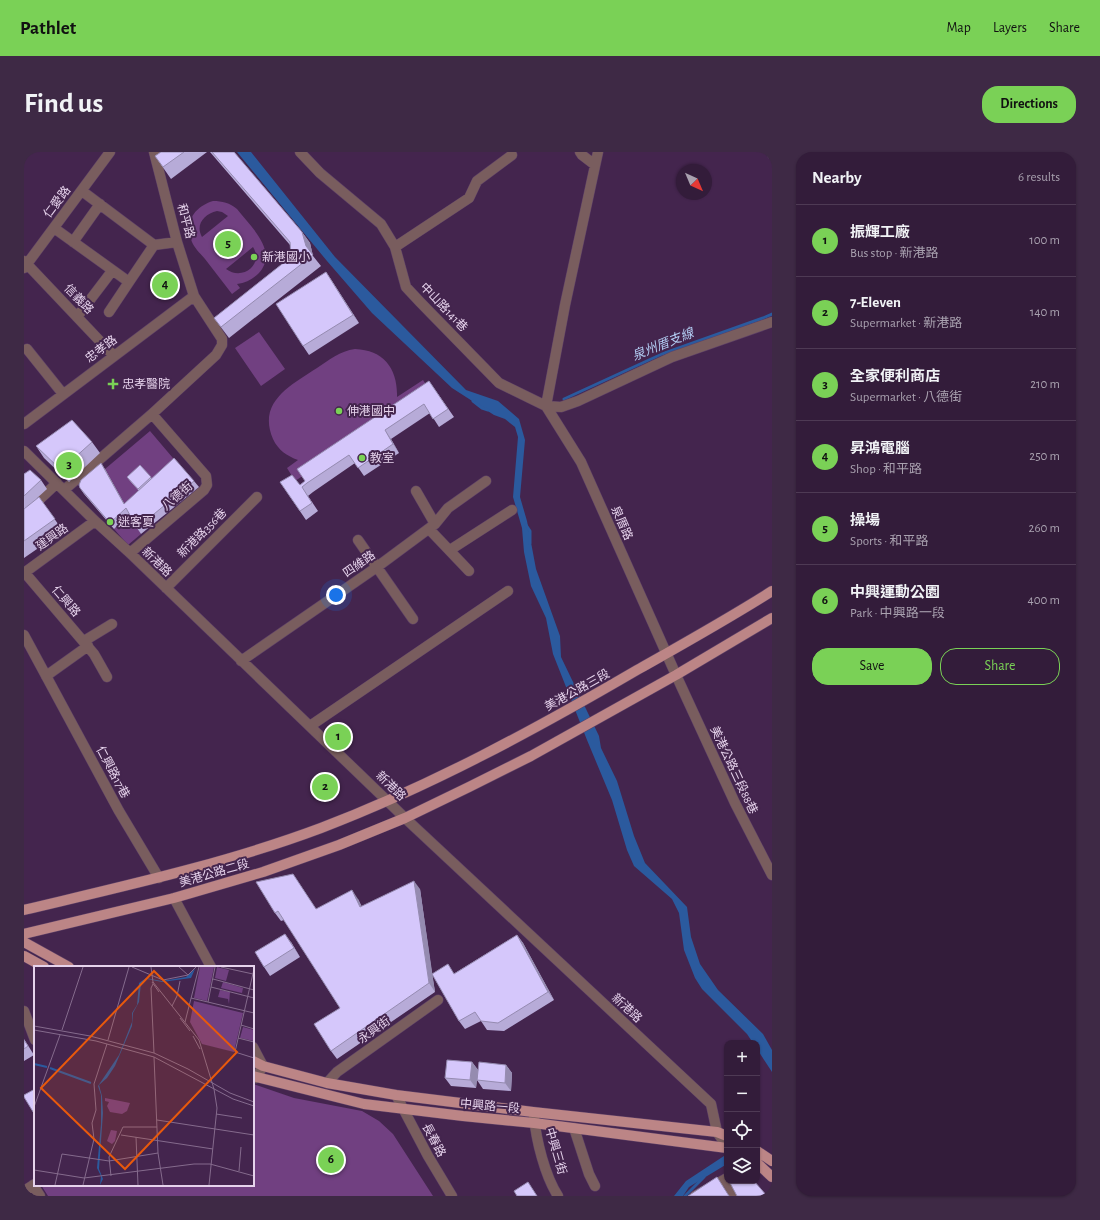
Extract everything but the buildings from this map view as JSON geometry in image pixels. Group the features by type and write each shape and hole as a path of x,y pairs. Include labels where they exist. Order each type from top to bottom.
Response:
{"main road":[{"name":"美港公路三段","path":"388,801 454,769 583,702 729,618 772,591"},
{"path":"405,818 531,756 676,676 772,618"},
{"name":"美港公路二段","path":"24,910 159,878 246,853 312,831 388,801"},
{"name":"美港公路二段","path":"24,934 174,898 263,872 339,845 405,818"},
{"path":"24,942 67,966"},
{"path":"24,956 42,966"},
{"name":"中興路一段","path":"254,1062 263,1066 328,1083 396,1095 533,1112 717,1132 724,1135"},
{"name":"中興路一段","path":"254,1077 364,1104 404,1110 534,1123 724,1147"},
{"path":"760,1153 771,1160"},
{"path":"760,1167 772,1177"}],"street":[{"name":"仁愛路","path":"25,264 54,228 110,152"},
{"name":"和平路","path":"152,414 216,355 222,345 222,339 194,296 177,242 154,152"},
{"path":"580,152 595,165"},
{"path":"598,152 565,305 546,406 561,407 578,401 672,357 772,322"},
{"name":"中山路141巷","path":"302,153 320,173 381,224 395,247 406,287 420,302 499,383 546,406"},
{"path":"395,247 469,198 477,181 512,155"},
{"path":"82,191 154,245 177,242"},
{"path":"73,242 100,204"},
{"path":"54,228 129,282"},
{"path":"109,312 154,245"},
{"name":"信義路","path":"25,264 114,356"},
{"path":"77,317 112,271"},
{"name":"忠孝路","path":"24,424 194,296"},
{"path":"27,349 63,394"},
{"name":"泉厝路","path":"546,406 581,462 676,676"},
{"path":"24,514 152,414"},
{"name":"八德街","path":"130,553 204,490 207,485 206,476 152,414"},
{"name":"新港路","path":"24,451 405,818 711,1104 717,1132 724,1142"},
{"name":"四維路","path":"241,661 377,567 432,526 448,508 486,481"},
{"path":"416,491 432,526 450,550 469,571"},
{"name":"新港路356巷","path":"166,588 257,497"},
{"path":"450,550 512,510"},
{"name":"建興路","path":"24,573 95,521"},
{"path":"358,540 413,620"},
{"name":"仁興路","path":"24,573 94,654 107,677"},
{"path":"310,726 508,591"},
{"path":"46,676 112,624"},
{"name":"仁興路17巷","path":"24,636 118,811 159,878"},
{"name":"美港公路三段88巷","path":"676,676 735,803 772,875"},
{"path":"174,898 210,966"},
{"name":"永興街","path":"328,1083 336,1072 438,1000"},
{"path":"24,1011 34,1037"},
{"path":"254,1048 263,1066 254,1077"},
{"name":"長春路","path":"396,1095 428,1156 452,1196"},
{"name":"中興三街","path":"533,1112 534,1123 542,1155 553,1187 558,1196"},
{"path":"574,1128 589,1174 595,1186"},
{"path":"760,1163 771,1160"},
{"path":"695,1196 724,1179"},
{"path":"729,1184 735,1196"},
{"path":"24,1191 34,1185"},
{"path":"35,1186 40,1196"}],"shaded area":[{"path":"220,201 237,209 255,231 264,248 266,256 264,265 259,273 243,283 237,284 240,288 232,294 195,247 189,232 190,220 193,215 207,203","holes":["217,211 228,216 202,237 200,233 200,224 205,217 212,212","253,247 256,254 256,260 250,269 239,273 226,269"]},
{"path":"259,332 285,369 261,386 235,348"},
{"path":"355,349 374,353 387,363 395,378 397,397 423,380 431,392 295,481 287,468 298,460 290,457 277,446 269,426 269,415 273,405 287,388 297,381 335,356"},
{"path":"150,431 178,464 128,510 105,469"},
{"path":"130,514 141,534 128,545 114,529"},
{"path":"254,1084 294,1098 362,1111 379,1121 393,1134 433,1196 48,1196 42,1186 254,1186"}],"water":[{"path":"237,152 251,152 335,257 466,390 498,401 519,419 525,440 520,497 527,521 536,569 560,636 561,657 599,736 601,748 617,781 634,836 645,863 687,907 691,937 700,964 718,990 763,1034 772,1050 772,1072 760,1054 760,1040 751,1040 747,1034 702,989 695,978 684,950 679,913 672,899 634,866 627,850 612,800 553,654 546,618 531,586 524,552 522,528 513,497 518,437 515,427 505,419 494,415 452,388 372,313"},
{"path":"724,1156 724,1166 689,1187 683,1196 674,1196 686,1181"}],"waterway":[{"name":"泉州厝支線","path":"564,399 662,354 772,314"},
{"path":"473,401 482,408 488,410"},
{"path":"526,525 530,531 530,543"},
{"path":"685,1196 704,1177"}],"place":[{"name":"操場","path":"228,244"},
{"name":"新港國小","path":"254,257"},
{"name":"昇鴻電腦","path":"165,285"},
{"name":"忠孝醫院","path":"113,384"},
{"name":"伸港國中","path":"339,411"},
{"name":"教室","path":"362,458"},
{"name":"全家便利商店","path":"69,465"},
{"name":"迷客夏","path":"110,522"},
{"name":"振輝工廠","path":"338,737"},
{"name":"7-Eleven","path":"325,787"},
{"name":"中興運動公園","path":"331,1160"}]}
